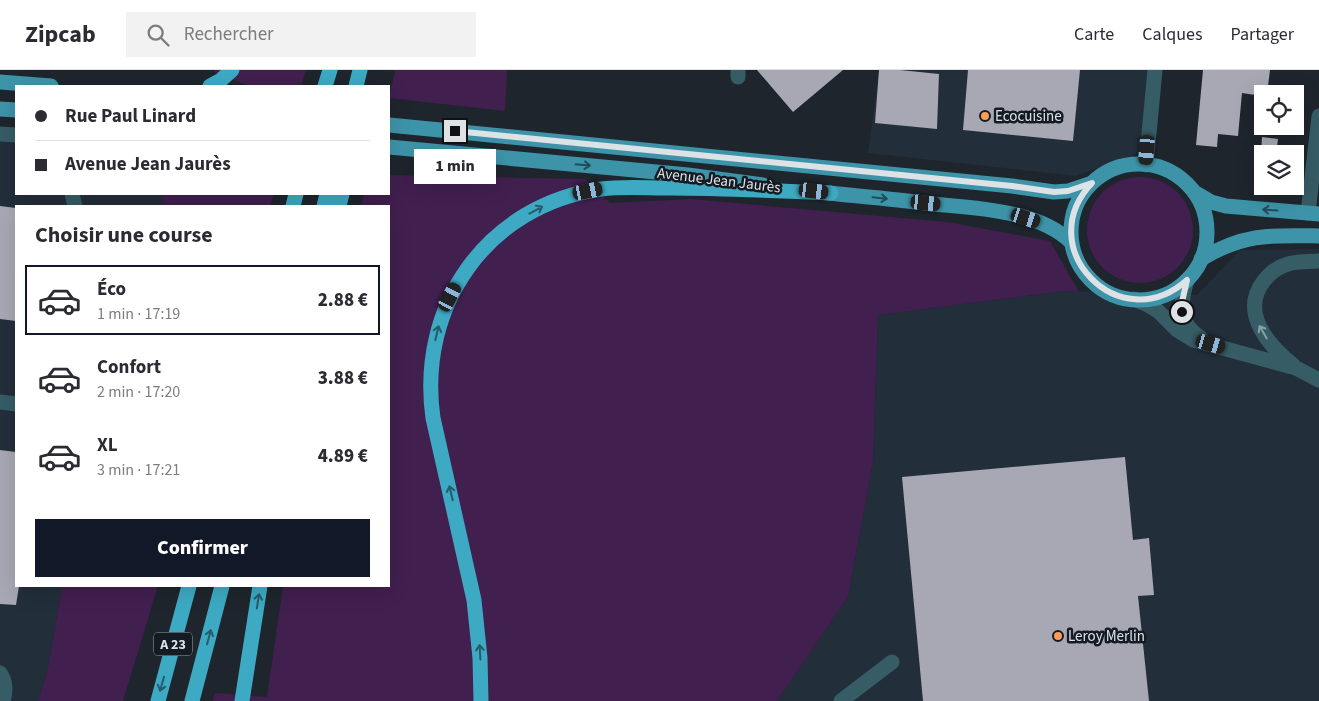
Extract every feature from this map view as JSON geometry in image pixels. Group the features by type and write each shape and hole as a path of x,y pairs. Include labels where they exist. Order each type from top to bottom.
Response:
{"highway":[{"path":"212,85 232,70"},
{"path":"326,85 330,70"},
{"path":"356,85 360,70"},
{"path":"480,701 479,640 474,600 434,418 431,390 433,351 439,323 450,297 464,273 492,241 514,223 544,206 588,191 616,187 718,188 832,193"},
{"name":"A 23","path":"158,701 189,587"},
{"name":"A 23","path":"192,701 222,587"},
{"path":"242,701 260,587"}],"main road":[{"path":"0,82 38,85"},
{"path":"0,108 15,110"},
{"name":"Avenue Jean Jaurès","path":"390,125 1012,186 1049,192 1068,191 1092,183"},
{"name":"Avenue Jean Jaurès","path":"390,147 688,175 995,211 1039,223 1057,231 1072,243"},
{"path":"1193,191 1204,212 1206,244 1201,259 1187,280 1176,289 1149,299 1134,299 1113,294 1094,282 1080,264 1072,243 1072,226 1075,210 1082,195 1092,183 1113,169 1129,165 1146,164 1169,171 1193,191 1211,202 1226,206 1313,214"},
{"path":"1201,259 1223,247 1243,240 1275,235 1319,236"}],"street":[{"path":"1146,164 1155,70"},
{"path":"1313,214 1319,116"},
{"path":"0,134 15,136"},
{"path":"1296,368 1275,349 1262,332 1256,317 1256,295 1265,279 1281,267 1294,263 1319,262"},
{"path":"1187,280 1182,308 1185,322 1195,334 1211,344"},
{"path":"1134,299 1158,311 1177,330 1197,341 1296,368 1319,380"},
{"path":"0,402 15,404"},
{"path":"841,701 892,662"},
{"path":"0,673 4,678 6,693 3,701"}],"shaded area":[{"path":"215,70 306,70 301,85 247,85 215,73"},
{"path":"395,70 507,70 505,111 390,98"},
{"path":"879,70 1161,70 1153,148 1076,176 868,153"},
{"path":"0,130 15,132 15,195 162,195 163,205 15,205 15,587 62,587 47,673 38,701 0,701"},
{"path":"390,175 585,179 610,203 691,199 947,222 1050,241 1079,292 1065,291 878,315 873,462 848,597 777,701 213,701 215,693 267,697 283,587 390,587 390,205 361,205 364,195 390,195"},
{"path":"1140,177 1160,181 1178,192 1189,210 1193,230 1189,250 1178,268 1160,279 1140,283 1120,279 1102,268 1091,250 1087,230 1091,210 1102,192 1120,181"},
{"path":"162,195 274,195 270,205 163,205"},
{"path":"1319,249 1319,701 777,701 848,597 873,462 878,315 1065,291 1197,295 1240,250"},
{"path":"62,587 158,587 123,701 38,701 47,673"}],"building":[{"path":"757,70 843,70 793,112"},
{"path":"879,70 939,74 937,129 875,123"},
{"path":"968,70 1080,70 1073,141 963,130"},
{"path":"1203,70 1270,70 1268,85 1254,85 1254,95 1242,93 1238,136 1218,134 1217,147 1196,145"},
{"path":"1262,137 1278,139 1277,145 1262,145"},
{"path":"0,206 15,208 15,321 0,319"},
{"path":"0,450 15,452 15,587 19,587 16,605 0,604"},
{"path":"1125,457 1133,540 1149,538 1154,595 1138,596 1149,701 923,701 902,477"}],"place":[{"name":"Ecocuisine","path":"985,116"},
{"name":"Leroy Merlin","path":"1058,636"}],"route":[{"path":"455,131 1012,186 1049,192 1068,191 1092,183 1082,195 1072,218 1072,243 1076,257 1084,271 1099,287 1106,291 1134,299 1149,299 1163,295 1176,289 1187,280 1182,302 1182,312"}]}
